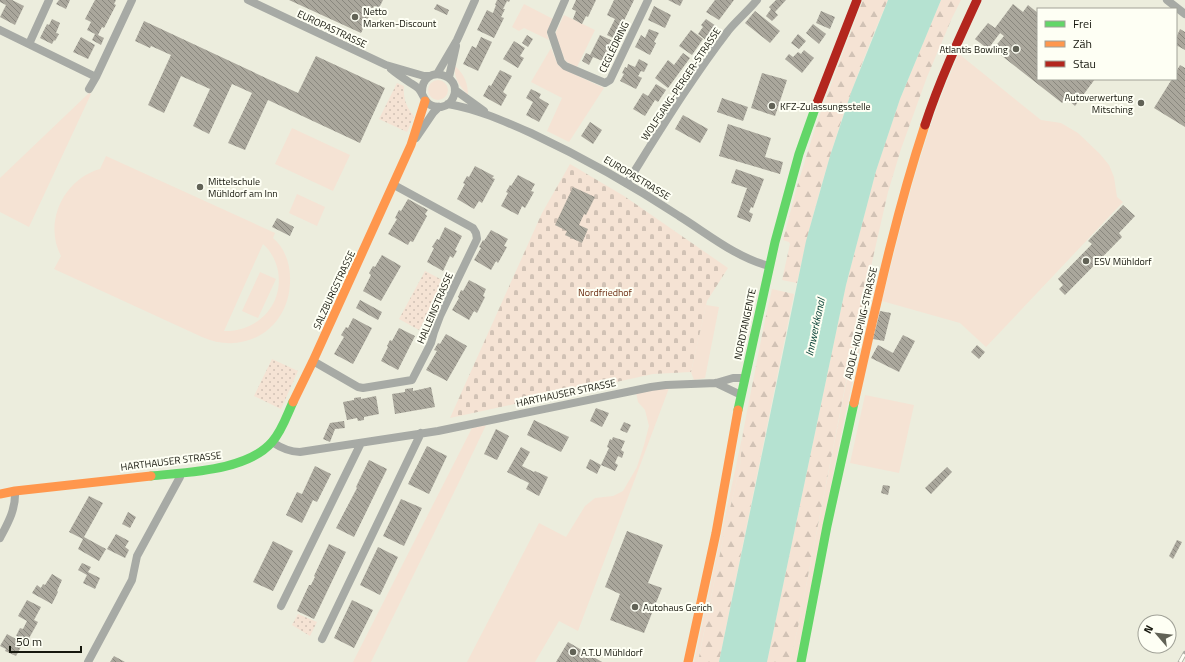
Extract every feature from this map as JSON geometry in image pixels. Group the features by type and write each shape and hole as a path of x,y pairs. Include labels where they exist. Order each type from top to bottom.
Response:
{"street":[{"path":"29,44 49,0"},
{"path":"89,89 132,0"},
{"name":"EUROPASTRASSE","path":"248,0 262,3 386,66 418,88 424,97"},
{"path":"433,75 445,75 449,77 453,83 455,90 453,98 448,104 439,107 431,106 424,97 423,85 427,79 433,75 457,40 475,0"},
{"name":"CEGLÉDRING","path":"565,0 551,32 561,62 566,66 605,83 610,80 648,0"},
{"name":"WOLFGANG-PERGER-STRASSE","path":"627,183 716,48 737,21 757,0"},
{"name":"NORDTANGENTE","path":"688,662 716,533 741,395 769,266 783,210 799,154 817,102 857,0"},
{"name":"ADOLF-KOLPING-STRASSE","path":"801,662 827,526 877,298 899,210 912,164 935,94 977,0"},
{"path":"1167,0 1185,14"},
{"path":"0,30 96,77"},
{"path":"449,77 457,40"},
{"name":"EUROPASTRASSE","path":"386,66 424,76 433,75"},
{"name":"EUROPASTRASSE","path":"455,90 490,115"},
{"name":"SALZBURGSTRASSE","path":"412,145 424,97"},
{"name":"EUROPASTRASSE","path":"448,104 457,105 490,115 558,146 627,183 729,249 756,263 769,266"},
{"name":"SALZBURGSTRASSE","path":"272,442 284,421 313,361 412,145 433,113 439,107"},
{"name":"HALLEINSTRASSE","path":"313,361 362,388 412,380 431,343 440,316 477,239 476,233 473,228 394,185"},
{"name":"HARTHAUSER STRASSE","path":"0,494 222,467 249,459 258,454 272,442 286,450 300,452 421,433 534,412 651,387 716,383 733,378 745,378"},
{"name":"HARTHAUSER STRASSE","path":"716,383 741,395"},
{"path":"322,638 421,433"},
{"path":"281,606 361,443"},
{"path":"88,662 132,580 137,556 180,477 180,473"},
{"path":"0,538 14,508 15,491"}],"green space":[{"path":"863,0 888,0 873,34 835,139 814,211 797,283 782,280 790,244 789,242 783,240 798,183 817,122"},
{"path":"941,0 961,0 927,77 901,149 888,192 854,341 790,662 767,662 846,285 876,171 900,99"},
{"path":"524,4 553,19 547,34 549,40 524,28 519,31 512,27"},
{"path":"564,15 595,30 577,67 565,60 555,35"},
{"path":"551,48 558,65 563,69 604,88 569,142 547,131 562,98 531,82"},
{"path":"959,54 1041,120 1061,123 1078,133 1109,165 1114,177 1117,197 1123,202 986,347 960,323 882,301 906,207 924,145 946,84"},
{"path":"455,66 465,79 468,95 458,82 455,74"},
{"path":"438,80 445,83 448,90 445,97 438,100 431,97 428,90 431,83"},
{"path":"397,83 404,86 406,102 414,116 407,132 379,119"},
{"path":"89,93 91,94 29,227 0,212 0,178"},
{"path":"292,128 350,155 333,191 275,164"},
{"path":"106,156 275,233 273,238 286,256 290,277 289,294 283,310 275,323 264,333 250,340 235,343 219,342 202,337 54,269 61,256 56,243 54,229 60,204 67,192 76,182 87,174 100,169","holes":["263,244 273,256 278,271 279,283 277,295 266,314 257,321 247,327 224,331"]},
{"name":"Nordfriedhof","path":"570,164 624,196 728,268 707,301 691,372 653,374 450,418 542,213"},
{"path":"297,194 325,207 317,226 289,213"},
{"path":"425,271 450,284 435,313 430,310 419,330 399,319"},
{"path":"260,272 276,279 258,318 242,311"},
{"path":"772,289 794,294 719,662 698,662 724,534 740,466 743,432"},
{"path":"706,305 719,307 705,378 694,380 691,372"},
{"path":"860,313 866,318 796,662 790,662 798,627"},
{"path":"272,359 298,371 281,409 254,396"},
{"path":"669,388 578,631 559,621 535,662 467,662 539,523 566,537 585,506 595,498 613,496 623,491 637,467 649,426 645,410 638,402 636,392"},
{"path":"865,395 914,405 899,473 850,463"},
{"path":"486,425 371,662 353,662 472,428"},
{"path":"743,433 740,466 724,534 698,662 694,662"},
{"path":"298,614 317,622 310,636 292,625"}],"water":[{"name":"Innwerkkanal","path":"888,0 941,0 900,99 876,171 846,285 767,662 719,662 806,241 830,156 852,90"}],"building":[{"path":"0,0 12,0 24,6 15,25 0,17 6,5 0,2"},
{"path":"59,0 70,0 66,9 56,4"},
{"path":"95,0 116,0 114,4 116,5 104,28 102,27 98,35 104,38 101,45 92,40 95,34 87,30 91,22 85,19"},
{"path":"289,0 383,0 379,8 374,6 361,33"},
{"path":"497,0 510,0 509,2 507,1 503,9 505,9 501,17 504,18 494,38 477,30 487,10 493,13"},
{"path":"576,0 596,0 588,17 586,16 582,24 573,19 576,11 572,9"},
{"path":"614,0 634,0 615,39 607,35 615,19 607,15"},
{"path":"668,0 683,0 680,6"},
{"path":"715,0 734,0 719,20 706,12"},
{"path":"776,0 786,0 775,12 778,15 772,21 766,16 771,9 769,7"},
{"path":"437,4 449,10 447,15 434,9"},
{"path":"1013,4 1023,12 1028,5 1037,12 1037,80 1094,80 1075,106 1066,98 1062,103 993,49 1004,36 1000,33 988,49 975,39 988,23 995,28"},
{"path":"654,6 671,15 665,28 648,20"},
{"path":"755,11 780,31 770,43 745,23"},
{"path":"821,11 835,17 830,29 816,23"},
{"path":"52,19 60,23 56,33 59,34 52,44 40,38 47,24 49,25"},
{"path":"706,19 716,26 706,40 698,34 703,27 701,25"},
{"path":"144,21 298,93 316,56 385,88 360,143 268,100 245,150 228,143 252,93 232,84 209,134 193,126 210,89 181,76 164,113 148,105 171,55 135,41"},
{"path":"813,24 826,34 819,44 806,33"},
{"path":"649,29 659,33 654,42 656,43 650,55 635,47 641,35 645,38"},
{"path":"1180,29 1185,32 1185,50 1177,46 1177,36"},
{"path":"691,30 703,39 692,55 679,46"},
{"path":"798,34 806,41 799,49 791,43"},
{"path":"527,35 533,39 528,47 522,43"},
{"path":"600,35 615,42 605,62 593,57 589,65 582,61 586,53 590,55"},
{"path":"81,37 95,45 88,59 73,52"},
{"path":"481,37 492,42 478,71 463,64 472,46 476,48"},
{"path":"514,41 525,48 520,56 524,58 518,68 503,59"},
{"path":"804,50 814,58 802,73 785,59 789,54 793,57 798,52 801,54"},
{"path":"683,53 690,58 668,88 655,78 668,60 674,65"},
{"path":"639,59 648,64 644,72 641,71 638,76 642,78 636,89 620,81 624,74 622,73 625,67 627,68 628,64 635,67"},
{"path":"1180,65 1185,68 1185,127 1154,108 1171,80 1177,80 1177,70"},
{"path":"500,70 512,76 503,92 507,95 501,106 483,96 489,85 491,86"},
{"path":"762,73 787,80 775,116 751,108"},
{"path":"656,84 666,90 658,102 655,100 645,116 633,109 643,93 648,96"},
{"path":"531,89 541,94 539,98 549,104 539,122 526,115 533,102 526,98"},
{"path":"722,98 748,107 743,121 717,112"},
{"path":"683,115 708,129 700,143 675,129"},
{"path":"590,122 602,130 593,144 581,136"},
{"path":"728,124 771,138 765,157 783,162 780,174 719,156"},
{"path":"475,166 494,176 492,178 495,179 482,203 479,201 474,209 457,199 465,184 463,183 467,176 469,177"},
{"path":"736,169 764,179 753,208 751,207 749,212 753,214 750,222 737,217 747,188 731,183"},
{"path":"518,175 535,184 531,191 534,192 525,208 522,206 518,215 501,206 508,193 506,192"},
{"path":"573,187 595,197 579,225 588,229 582,243 565,235 567,231 555,225"},
{"path":"408,199 428,210 425,214 427,216 413,242 410,241 408,245 388,234 397,219 395,218 399,210 401,211"},
{"name":"ESV Mühldorf","path":"1123,205 1135,216 1119,233 1122,237 1065,295 1059,289 1063,285 1058,279 1092,244 1088,241"},
{"path":"277,218 294,227 290,236 272,227"},
{"path":"445,227 462,236 455,250 457,251 453,258 450,256 443,271 427,262 434,248 432,247 437,239 439,240"},
{"path":"491,230 508,239 504,246 507,247 498,263 496,261 491,270 474,260 481,248 479,247"},
{"path":"382,255 401,266 381,301 363,291 371,275 369,273 373,266 375,267"},
{"path":"469,280 486,289 483,296 485,297 477,313 474,311 469,320 452,310 459,298 458,297 461,290 463,291"},
{"path":"360,300 382,312 378,320 356,308"},
{"path":"880,311 891,313 884,341 873,339"},
{"path":"353,318 372,328 353,364 334,354 344,337 341,335 346,327 348,328"},
{"path":"399,328 415,336 398,370 381,361 390,340 392,341"},
{"path":"446,334 467,346 447,381 426,370 437,351 434,350"},
{"path":"903,335 915,341 899,372 871,358 878,345 893,353"},
{"path":"977,345 985,352 979,359 971,352"},
{"path":"431,387 435,407 395,414 392,394 405,392 405,389 413,388 413,391"},
{"path":"376,396 379,414 364,417 364,420 358,421 357,418 347,420 343,402 354,400 354,398 361,397 361,399"},
{"path":"596,408 609,413 602,427 590,421"},
{"path":"534,420 569,437 561,452 527,435"},
{"path":"344,421 345,428 335,429 330,442 323,439 330,423"},
{"path":"624,422 631,425 627,433 620,430"},
{"path":"496,429 509,436 497,460 484,454"},
{"path":"613,437 625,441 621,450 624,452 622,458 618,456 615,463 618,465 615,471 601,465 609,448 607,447 610,439 612,440"},
{"path":"427,446 447,456 429,494 408,484"},
{"path":"521,447 530,452 522,466 548,477 539,496 526,489 529,483 507,472"},
{"path":"590,459 601,465 597,474 586,468"},
{"path":"369,460 387,469 354,537 336,528 357,488 356,487"},
{"path":"315,466 331,474 317,502 313,500 302,523 286,515 297,492 302,494"},
{"path":"947,467 952,472 931,494 925,488"},
{"path":"883,485 890,486 888,495 881,493"},
{"path":"89,496 103,503 84,537 106,549 99,561 78,549 83,539 69,532"},
{"path":"401,499 422,508 404,546 383,536"},
{"path":"128,512 136,517 130,528 122,524"},
{"path":"627,531 663,545 648,583 662,588 644,633 610,620 620,594 605,587"},
{"path":"116,534 129,541 125,547 129,550 125,558 107,549"},
{"path":"1177,540 1182,542 1173,559 1169,556"},
{"path":"273,541 293,551 273,591 253,582"},
{"path":"329,544 346,552 314,619 297,611 309,585 311,585 315,577 314,576"},
{"path":"378,547 398,557 380,595 360,585"},
{"path":"82,563 91,567 88,572 100,578 95,589 83,583 87,575 78,570"},
{"path":"52,574 62,580 52,604 32,593 37,585 41,588 43,584 45,585"},
{"path":"27,600 41,607 34,620 38,622 27,642 16,636 20,628 23,629 27,621 18,616"},
{"path":"352,600 373,610 354,648 334,638"},
{"path":"7,634 23,643 16,656 5,651 6,649 0,646"},
{"name":"A.T.U Mühldorf","path":"568,642 602,662 556,662"},
{"path":"114,656 125,662 110,662"}],"railway":[{"path":"1180,662 1185,653"}],"traffic: fast":[{"path":"738,410 775,242 799,154 817,103"},
{"path":"151,476 199,471 248,459 261,452 276,438 293,402"},
{"path":"801,662 827,526 854,403"}],"traffic: slow":[{"path":"293,402 411,145 425,101"},
{"path":"854,403 895,228 925,125"},
{"path":"688,662 716,533 738,410"},
{"path":"0,494 15,491 151,476"}],"traffic: jam":[{"path":"817,103 857,0"},
{"path":"925,125 943,77 977,0"}],"place":[{"name":"Netto Marken-Discount","path":"355,17"},
{"name":"Atlantis Bowling","path":"1016,49"},
{"name":"Autoverwertung Mitsching","path":"1141,103"},
{"name":"KFZ-Zulassungsstelle","path":"772,106"},
{"name":"Mittelschule Mühldorf am Inn","path":"200,187"},
{"name":"ESV Mühldorf","path":"1086,261"},
{"name":"Autohaus Gerich","path":"635,607"},
{"name":"A.T.U Mühldorf","path":"573,652"}]}
